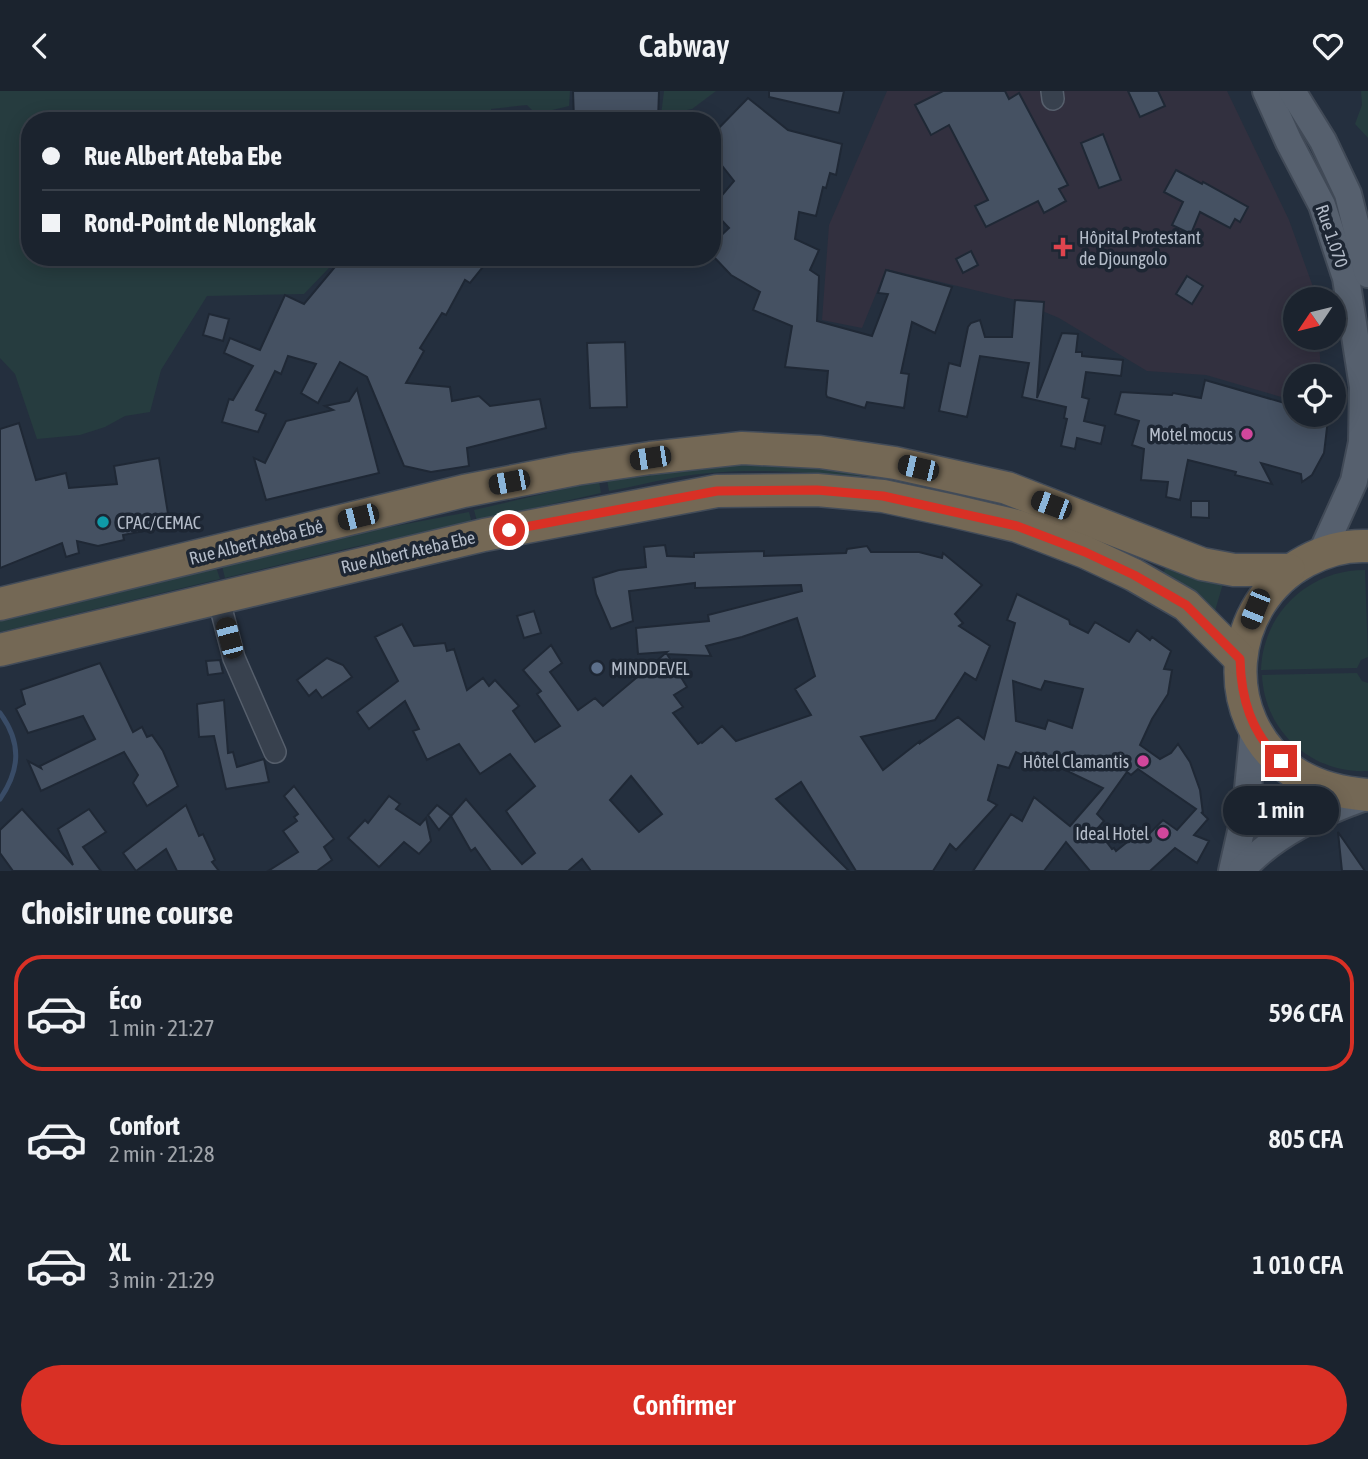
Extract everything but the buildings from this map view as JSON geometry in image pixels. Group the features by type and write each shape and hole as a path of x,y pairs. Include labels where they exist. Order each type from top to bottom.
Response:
{"highway":[{"name":"Rue Albert Ateba Ebé","path":"0,604 464,491 600,465 742,448 820,452 895,463 1007,488 1202,564 1234,570 1289,570"},
{"name":"Rue Albert Ateba Ebe","path":"0,650 484,535 717,491 817,490 883,496 953,511 1017,526 1085,552 1134,575 1186,605 1240,659"},
{"path":"1368,546 1354,545 1322,552 1289,570 1270,588 1255,609 1245,633 1240,659 1245,705 1254,727 1270,751 1291,771 1316,785 1344,793 1368,795"}],"main road":[{"name":"Rue 1.070","path":"1266,91 1322,205 1346,278 1363,387 1362,442 1354,481 1322,552"},
{"name":"Rue 1.070","path":"1292,91 1358,193 1367,263"},
{"path":"1322,205 1358,193"},
{"path":"1232,871 1246,809 1254,727"},
{"path":"1241,871 1262,850 1297,828 1329,810 1368,795"}],"lane":[{"path":"218,597 234,658 275,752"}],"shaded area":[{"name":"Hôpital Protestant de Djoungolo","path":"887,91 1227,91 1289,220 1313,287 1283,287 1283,350 1320,350 1320,364 1283,364 1283,397 1206,375 1147,371 1059,318 1016,300 886,269 862,328 822,320 829,225"}],"green space":[{"path":"0,91 570,91 569,106 544,112 534,112 527,105 491,109 491,112 21,112 21,266 330,266 304,294 207,296 161,370 150,412 125,416 105,427 80,435 37,439 15,374 0,358"},
{"path":"664,91 716,91 692,109 661,112"},
{"path":"1361,91 1368,91 1368,138 1355,124 1362,105"},
{"path":"761,462 862,469 861,478 792,472 723,472 678,477 609,491 607,480 679,466"},
{"path":"867,470 1044,512 1042,521 866,478"},
{"path":"599,481 601,493 477,521 474,510"},
{"path":"469,512 472,523 354,547 225,578 222,566 348,535"},
{"path":"1168,564 1225,577 1214,614 1176,579 1163,573"},
{"path":"216,567 220,579 0,632 0,620"},
{"path":"1365,570 1368,657 1361,660 1357,668 1261,670 1270,630 1292,599 1325,578 1344,572"},
{"path":"1357,673 1362,681 1368,683 1368,771 1347,770 1328,765 1310,757 1295,745 1272,714 1262,675"}],"waterway":[{"path":"0,713 12,735 16,756 12,778 0,799"}],"place":[{"name":"Hôpital Protestant de Djoungolo","path":"1063,247"},
{"name":"Motel mocus","path":"1247,434"},
{"name":"CPAC/CEMAC","path":"103,522"},
{"name":"MINDDEVEL","path":"597,668"},
{"name":"Hôtel Clamantis","path":"1143,761"},
{"name":"Ideal Hotel","path":"1163,833"}],"route":[{"path":"509,530 717,491 817,490 883,496 1017,526 1085,552 1134,575 1186,605 1203,620 1240,659 1245,705 1254,727 1270,751 1281,761"}]}
